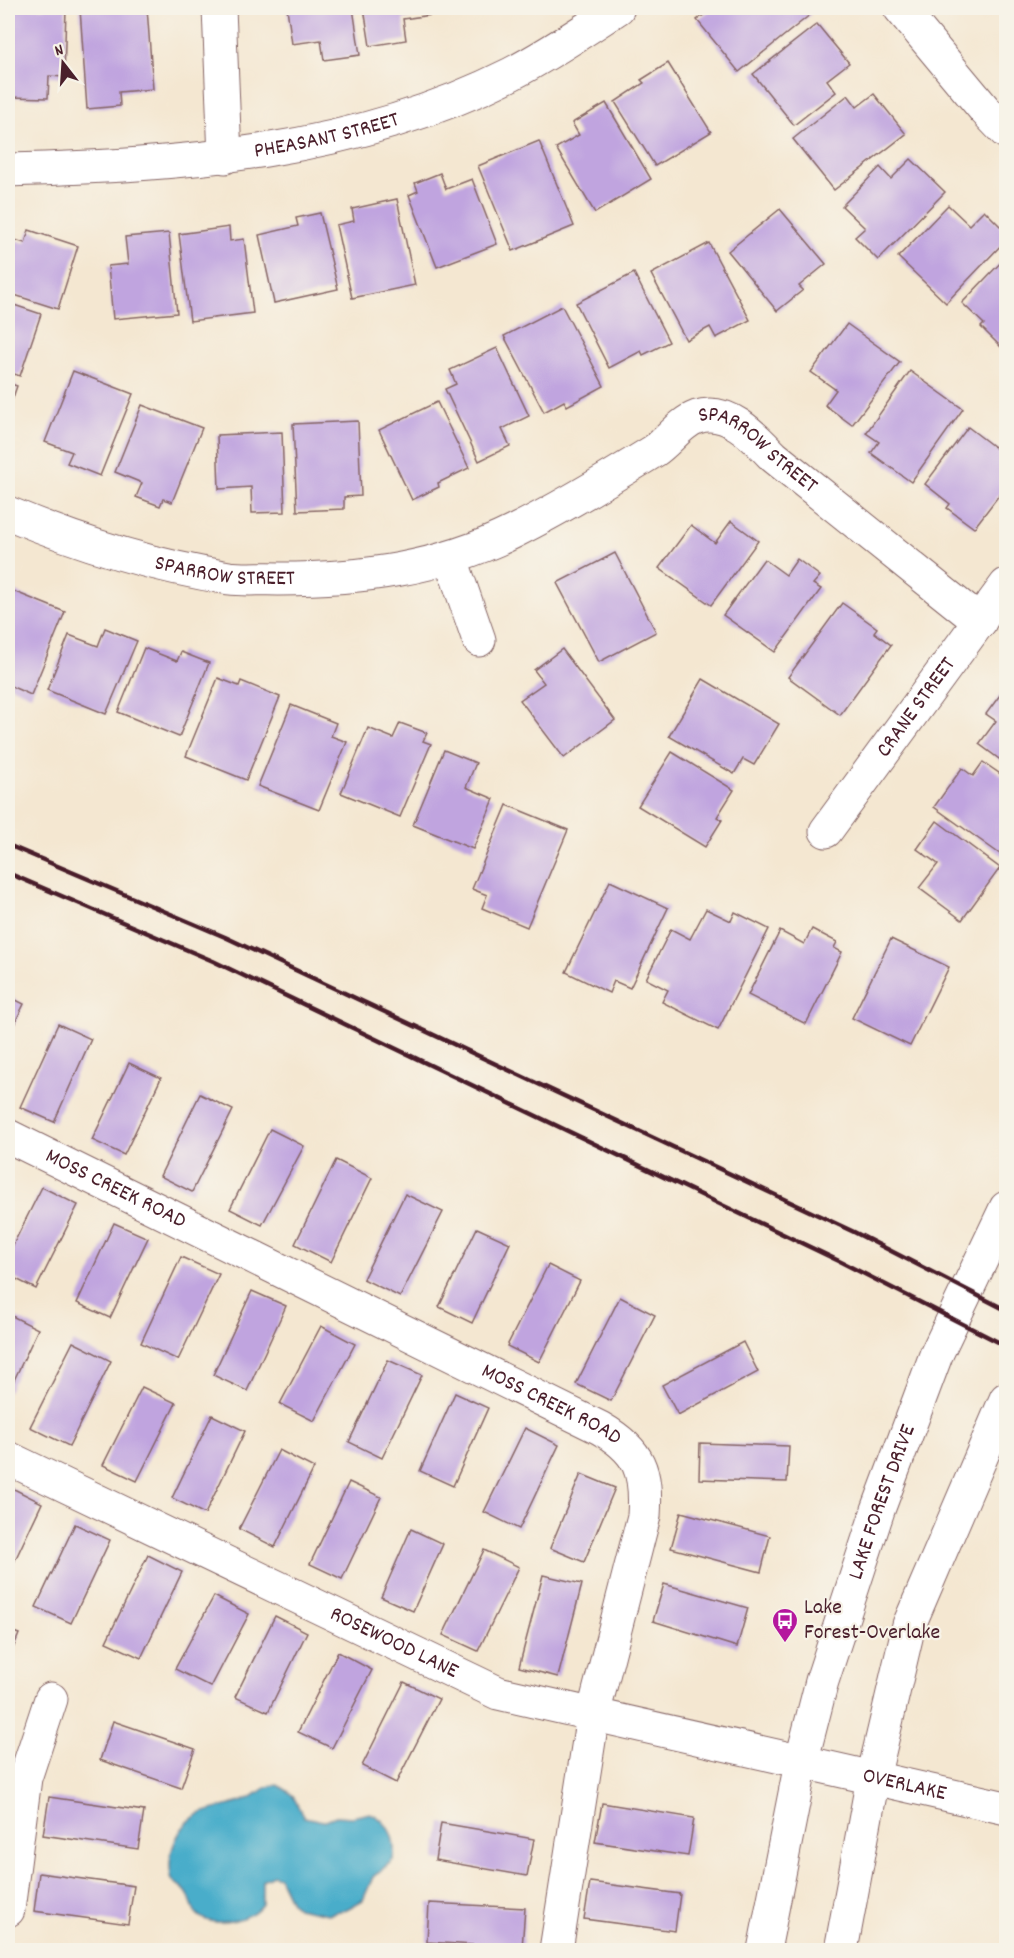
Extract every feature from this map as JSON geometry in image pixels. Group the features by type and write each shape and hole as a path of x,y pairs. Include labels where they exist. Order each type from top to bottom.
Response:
{"street":[{"path":"219,8 225,157"},
{"name":"PHEASANT STREET","path":"8,170 115,167 225,157 316,143 406,117 465,95 554,51 618,8"},
{"path":"900,8 1006,132"},
{"name":"SPARROW STREET","path":"8,513 71,539 162,565 232,578 303,579 397,571 451,559 513,532 646,455 696,417 715,415 737,424 753,435 773,456 980,622"},
{"path":"451,559 479,640"},
{"name":"CRANE STREET","path":"826,831 1006,585"},
{"name":"MOSS CREEK ROAD","path":"8,1136 623,1441 638,1461 646,1488 644,1516 593,1715 556,1950"},
{"name":"LAKE FOREST DRIVE","path":"764,1950 801,1762 822,1682 879,1510 936,1355 1006,1208"},
{"path":"841,1950 873,1778 909,1625 1006,1399"},
{"name":"ROSEWOOD LANE","path":"8,1458 489,1689 801,1762"},
{"path":"8,1910 25,1778 51,1699"},
{"name":"OVERLAKE","path":"801,1762 1006,1808"}],"water":[{"path":"277,1785 292,1795 304,1817 323,1821 336,1816 352,1817 370,1813 377,1816 390,1832 394,1845 393,1860 373,1877 363,1900 347,1909 328,1914 297,1908 291,1902 279,1877 273,1875 262,1880 262,1904 250,1915 222,1922 204,1919 195,1912 185,1891 172,1880 170,1860 175,1841 186,1824 202,1813 242,1801"}],"building":[{"path":"8,8 66,8 64,77 49,76 48,98 8,97"},
{"path":"147,8 153,89 119,92 120,106 87,109 80,9"},
{"path":"287,8 353,8 360,55 324,60 321,40 292,44"},
{"path":"364,8 430,8 431,15 403,19 406,40 370,46"},
{"path":"713,8 805,8 811,14 739,72 697,20"},
{"path":"817,24 849,63 827,80 836,92 794,125 753,74"},
{"path":"668,63 711,132 655,166 615,102 644,83 641,80"},
{"path":"874,94 906,134 834,190 793,139 848,95 857,107"},
{"path":"606,103 651,179 595,213 556,148 579,135 572,123"},
{"path":"539,141 574,226 513,251 478,166"},
{"path":"911,159 945,192 878,260 855,237 865,228 842,206 880,167 891,179"},
{"path":"440,173 446,189 472,179 497,244 437,267 409,195 418,191 415,183"},
{"path":"397,199 415,285 352,298 336,225 354,221 352,209"},
{"path":"948,205 969,225 984,210 1006,232 1006,240 946,303 898,257"},
{"path":"780,209 826,264 799,286 803,290 777,311 728,251"},
{"path":"320,213 338,289 274,303 259,235 298,226 296,218"},
{"path":"229,227 230,241 244,239 253,313 190,321 179,234"},
{"path":"29,230 78,246 58,309 8,293 8,238 25,243"},
{"path":"169,233 177,313 113,319 108,266 128,264 125,237"},
{"path":"709,243 750,320 716,338 710,327 686,340 651,274"},
{"path":"1006,257 1006,352 981,327 984,324 962,303"},
{"path":"634,273 669,342 643,355 641,351 609,368 576,303"},
{"path":"8,303 41,314 20,376 8,372"},
{"path":"562,306 604,386 567,406 564,401 544,412 504,336"},
{"path":"847,324 900,362 852,425 825,405 836,390 811,372"},
{"path":"497,348 529,416 502,429 510,446 479,461 445,389 456,384 450,370"},
{"path":"73,371 133,394 100,476 67,463 72,452 45,442"},
{"path":"910,371 963,409 911,482 871,453 879,442 866,433"},
{"path":"8,383 17,386 8,412"},
{"path":"437,402 469,468 438,483 439,487 412,500 379,430"},
{"path":"142,405 202,428 172,502 163,499 160,506 136,497 142,483 115,472"},
{"path":"358,421 361,496 344,497 344,509 297,511 293,424"},
{"path":"968,427 1006,456 1006,486 974,528 947,508 950,504 925,484"},
{"path":"282,432 285,512 252,513 251,487 219,489 217,435"},
{"path":"731,521 758,541 711,605 659,568 691,525 715,543"},
{"path":"615,553 656,632 599,662 557,583"},
{"path":"764,559 786,575 797,559 820,576 813,584 821,589 775,652 723,615"},
{"path":"8,589 65,612 31,695 8,685"},
{"path":"842,603 877,628 874,632 891,645 840,715 788,677"},
{"path":"105,628 137,641 106,714 47,690 69,635 98,646"},
{"path":"144,648 177,661 181,652 209,663 179,737 118,712"},
{"path":"562,649 615,720 564,758 520,700 544,683 534,670"},
{"path":"218,678 239,686 241,681 280,697 246,780 186,756"},
{"path":"703,679 779,724 754,765 743,759 734,774 669,736"},
{"path":"1003,691 1006,694 1006,764 979,744 996,721 986,714"},
{"path":"291,705 336,723 331,736 347,742 319,810 258,786"},
{"path":"400,723 427,733 423,741 431,744 400,817 341,793 368,728 393,738"},
{"path":"444,750 476,763 466,787 494,799 473,849 413,825"},
{"path":"672,752 734,790 717,817 722,820 705,847 638,806"},
{"path":"983,762 1006,778 1006,853 1004,857 934,807 962,768 973,776"},
{"path":"507,805 568,830 527,927 482,908 487,895 472,889"},
{"path":"937,821 1000,868 962,920 919,888 938,864 917,849"},
{"path":"610,881 668,908 630,988 614,981 609,993 566,972"},
{"path":"706,909 731,921 735,912 769,929 718,1030 662,1002 668,990 646,979 671,929 690,939"},
{"path":"812,929 837,942 834,948 842,952 806,1024 748,995 780,931 804,944"},
{"path":"891,939 949,967 910,1046 852,1018"},
{"path":"8,996 24,1004 8,1037"},
{"path":"58,1024 91,1039 54,1122 20,1107"},
{"path":"129,1063 161,1078 124,1155 92,1140"},
{"path":"200,1094 233,1110 192,1192 160,1176"},
{"path":"270,1129 304,1146 262,1225 230,1209"},
{"path":"336,1160 372,1178 331,1262 295,1244"},
{"path":"42,1187 78,1205 36,1289 8,1275 8,1255"},
{"path":"405,1194 443,1212 400,1297 363,1279"},
{"path":"114,1223 148,1238 110,1318 77,1303"},
{"path":"477,1228 510,1243 472,1323 439,1307"},
{"path":"181,1257 219,1274 178,1360 141,1343"},
{"path":"548,1265 580,1281 539,1362 507,1346"},
{"path":"252,1291 286,1306 247,1391 213,1375"},
{"path":"620,1297 655,1315 611,1401 576,1384"},
{"path":"8,1314 38,1329 8,1393"},
{"path":"321,1326 355,1344 314,1421 280,1404"},
{"path":"73,1342 111,1361 69,1446 30,1427"},
{"path":"743,1342 758,1372 678,1415 662,1385"},
{"path":"388,1360 422,1375 382,1458 349,1442"},
{"path":"142,1387 176,1403 137,1481 103,1465"},
{"path":"455,1393 488,1408 453,1486 420,1471"},
{"path":"212,1415 245,1431 205,1514 172,1498"},
{"path":"525,1428 559,1445 519,1529 484,1512"},
{"path":"700,1443 789,1446 787,1482 699,1479"},
{"path":"279,1450 314,1468 275,1547 239,1529"},
{"path":"581,1474 615,1488 584,1562 550,1548"},
{"path":"349,1482 381,1497 342,1579 310,1564"},
{"path":"8,1486 42,1503 8,1575"},
{"path":"681,1512 770,1536 761,1572 671,1548"},
{"path":"75,1524 110,1540 71,1623 36,1607"},
{"path":"411,1529 443,1544 413,1611 381,1597"},
{"path":"484,1550 519,1567 478,1651 443,1635"},
{"path":"148,1555 182,1572 141,1658 106,1642"},
{"path":"543,1575 582,1584 558,1677 519,1667"},
{"path":"664,1584 748,1608 737,1647 653,1621"},
{"path":"214,1596 249,1614 211,1687 175,1669"},
{"path":"275,1616 307,1632 268,1712 235,1697"},
{"path":"8,1630 19,1634 8,1661"},
{"path":"338,1652 372,1670 332,1748 298,1732"},
{"path":"404,1682 439,1699 396,1783 362,1766"},
{"path":"113,1721 195,1749 181,1788 100,1760"},
{"path":"49,1797 144,1811 138,1849 43,1835"},
{"path":"602,1803 694,1818 688,1856 595,1842"},
{"path":"441,1823 534,1839 527,1876 435,1860"},
{"path":"39,1873 134,1886 128,1924 34,1911"},
{"path":"590,1882 680,1894 675,1931 584,1919"},
{"path":"429,1903 525,1908 522,1948 427,1942"}],"railway":[{"path":"8,845 225,937 854,1232 1006,1310"},
{"path":"8,873 213,961 839,1261 1006,1346"}],"place":[{"name":"Lake Forest-Overlake","path":"785,1644"}]}
